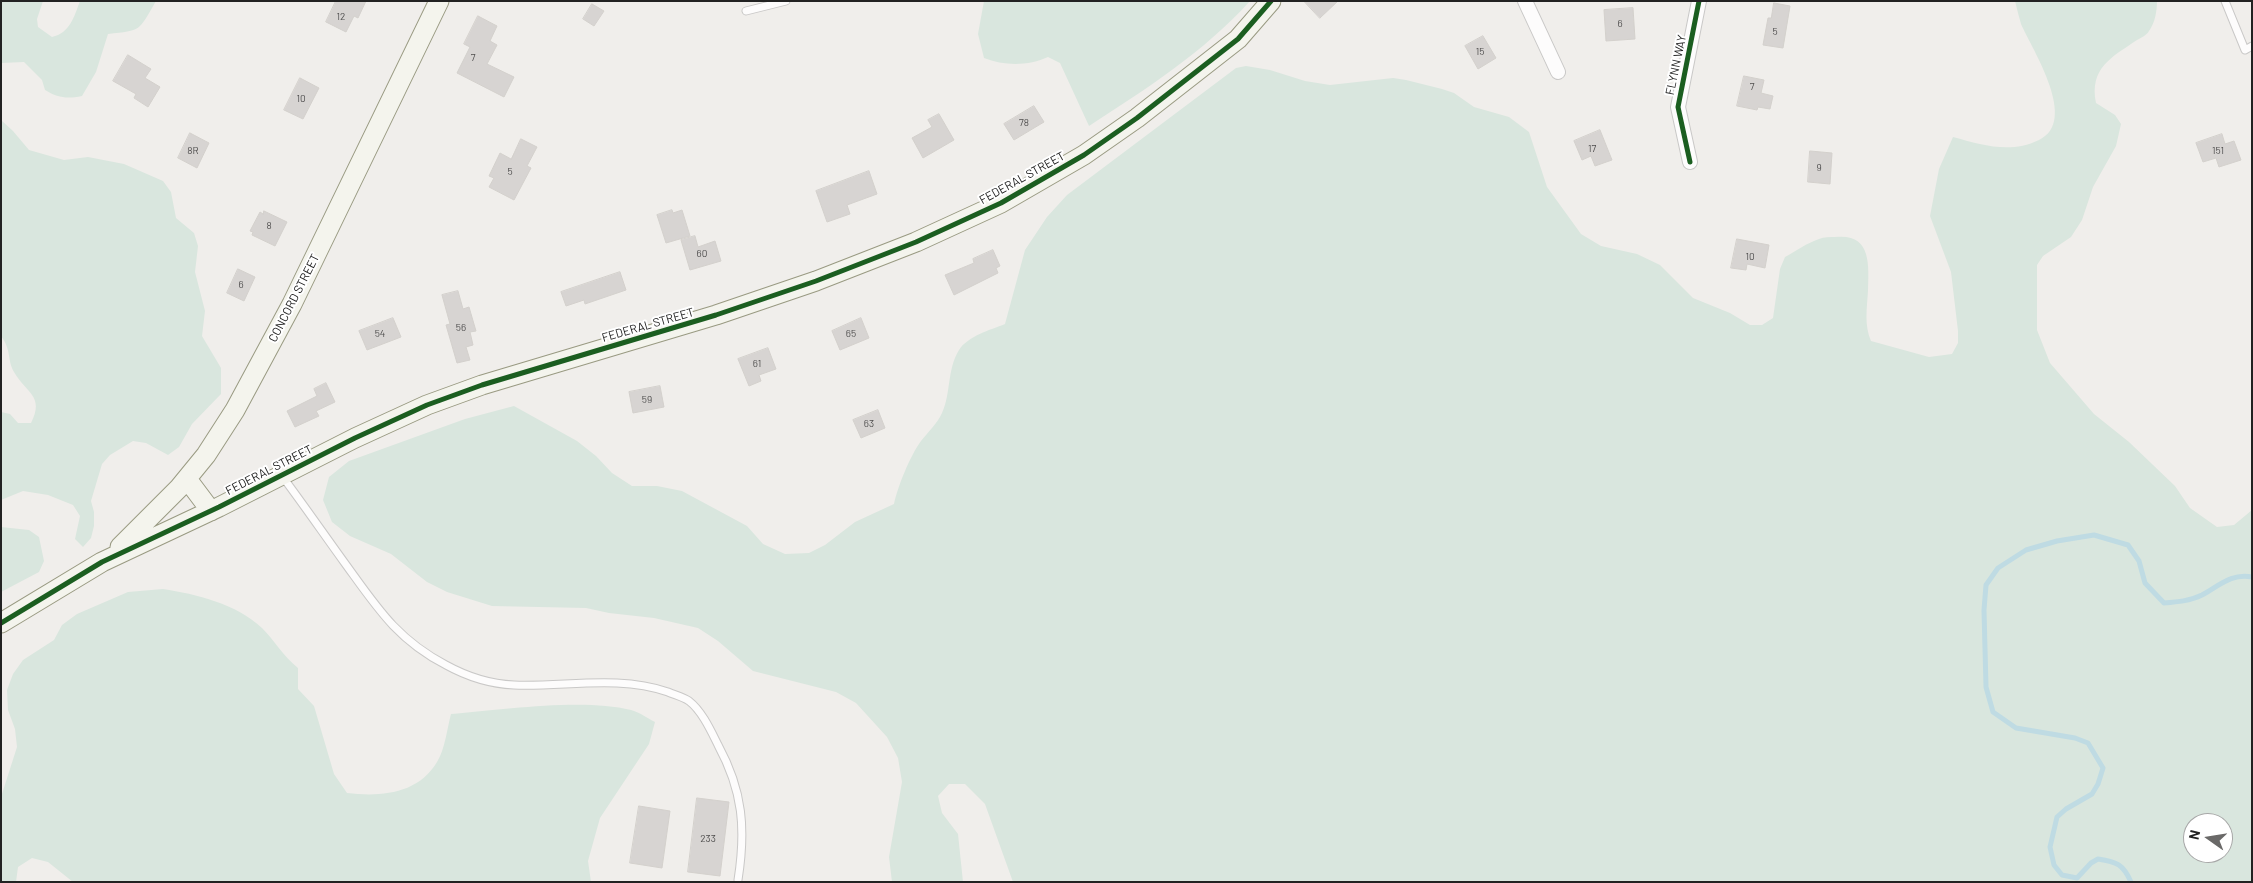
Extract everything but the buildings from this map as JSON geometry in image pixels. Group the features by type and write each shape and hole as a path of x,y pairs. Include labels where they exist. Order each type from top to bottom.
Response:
{"street":[{"name":"CONCORD STREET","path":"102,562 134,534 187,479 206,455 235,410 292,304 439,1"},
{"name":"FEDERAL STREET","path":"1,622 102,562 211,511 281,474 428,405 482,385 716,315 789,290 916,242 1001,203 1084,155 1137,118 1238,38 1271,1"},
{"path":"1525,1 1558,72"},
{"name":"FLYNN WAY","path":"1690,162 1678,107 1699,1"},
{"path":"187,479 211,511"}],"lane":[{"path":"746,11 786,1"},
{"path":"2225,1 2245,50 2252,46"},
{"path":"281,474 367,595 398,632 413,645 448,666 488,681 514,684 598,682 635,684 681,697 693,705 723,753 740,802 742,854 738,880"}],"shaded area":[{"path":"1,1 43,1 37,19 38,27 52,37 67,28 80,1 156,1 146,19 138,28 127,32 108,34 96,72 82,96 67,98 54,95 45,90 42,80 24,62 1,63"},
{"path":"984,1 1250,1 1213,37 1174,69 1089,126 1060,63 1048,57 1033,62 1016,64 984,58 978,34"},
{"path":"2015,1 2157,1 2154,21 2148,32 2111,58 2099,72 2095,91 2096,103 2115,115 2121,124 2116,146 2093,187 2082,220 2071,237 2043,256 2037,265 2037,330 2050,363 2094,414 2129,442 2175,486 2190,508 2217,527 2234,525 2252,510 2252,882 1013,882 985,804 965,784 949,784 938,796 942,813 958,834 963,882 892,882 889,857 902,782 898,758 887,737 856,703 836,692 753,671 718,641 698,628 654,618 609,613 586,608 492,606 447,592 427,582 391,554 350,536 332,522 323,500 329,477 349,461 465,419 514,406 577,441 596,456 612,473 632,486 657,486 682,491 747,526 763,544 785,554 809,553 825,545 855,522 894,504 901,480 913,455 945,406 955,357 963,345 974,337 1005,324 1025,250 1047,217 1067,195 1236,68 1246,66 1270,70 1305,81 1330,85 1393,78 1406,80 1454,93 1474,107 1509,117 1529,132 1547,187 1581,234 1601,246 1637,254 1660,265 1693,298 1730,313 1750,325 1762,325 1773,318 1780,269 1785,257 1823,238 1847,237 1855,240 1862,245 1867,261 1867,323 1871,341 1929,357 1952,354 1958,343 1958,331 1951,272 1930,216 1939,169 1953,137 1996,147 2017,147 2039,140 2050,131 2055,118 2050,85 2021,24"},
{"path":"1,120 29,150 64,160 88,157 124,164 163,181 171,192 176,218 194,233 198,246 195,272 205,311 202,336 221,368 221,394 192,424 179,447 168,455 146,443 133,441 110,455 102,464 91,501 94,512 94,526 91,538 83,547 75,539 80,516 73,505 48,495 23,491 1,500 1,412 10,414 18,423 31,423 36,407 32,395 14,372 7,346 1,336"},
{"path":"1,527 29,530 39,537 44,561 39,572 1,592"},
{"path":"163,589 202,597 228,606 241,612 267,633 288,659 298,668 298,689 314,706 334,774 347,793 373,794 398,791 420,781 429,773 440,757 451,714 542,706 590,705 631,710 655,722 649,744 600,818 588,861 591,882 73,882 48,862 32,858 18,867 16,882 1,882 1,797 17,747 15,729 8,710 7,690 13,674 23,660 54,640 62,625 77,614 128,592"}],"waterway":[{"path":"2131,882 2119,865 2105,860 2098,859 2091,863 2077,878 2062,875 2054,865 2050,847 2057,817 2066,809 2092,794 2098,784 2103,768 2088,743 2075,738 2016,728 1993,712 1986,687 1984,610 1986,585 1998,568 2026,550 2057,541 2094,535 2128,545 2139,561 2145,583 2164,603 2197,597 2231,579 2245,576 2252,577"}],"cycle path":[{"path":"1,623 102,562 219,507 355,438 427,405 482,385 716,315 816,281 916,242 1001,203 1084,155 1137,118 1238,39 1271,1"},
{"path":"1690,162 1678,107 1699,1"}]}
